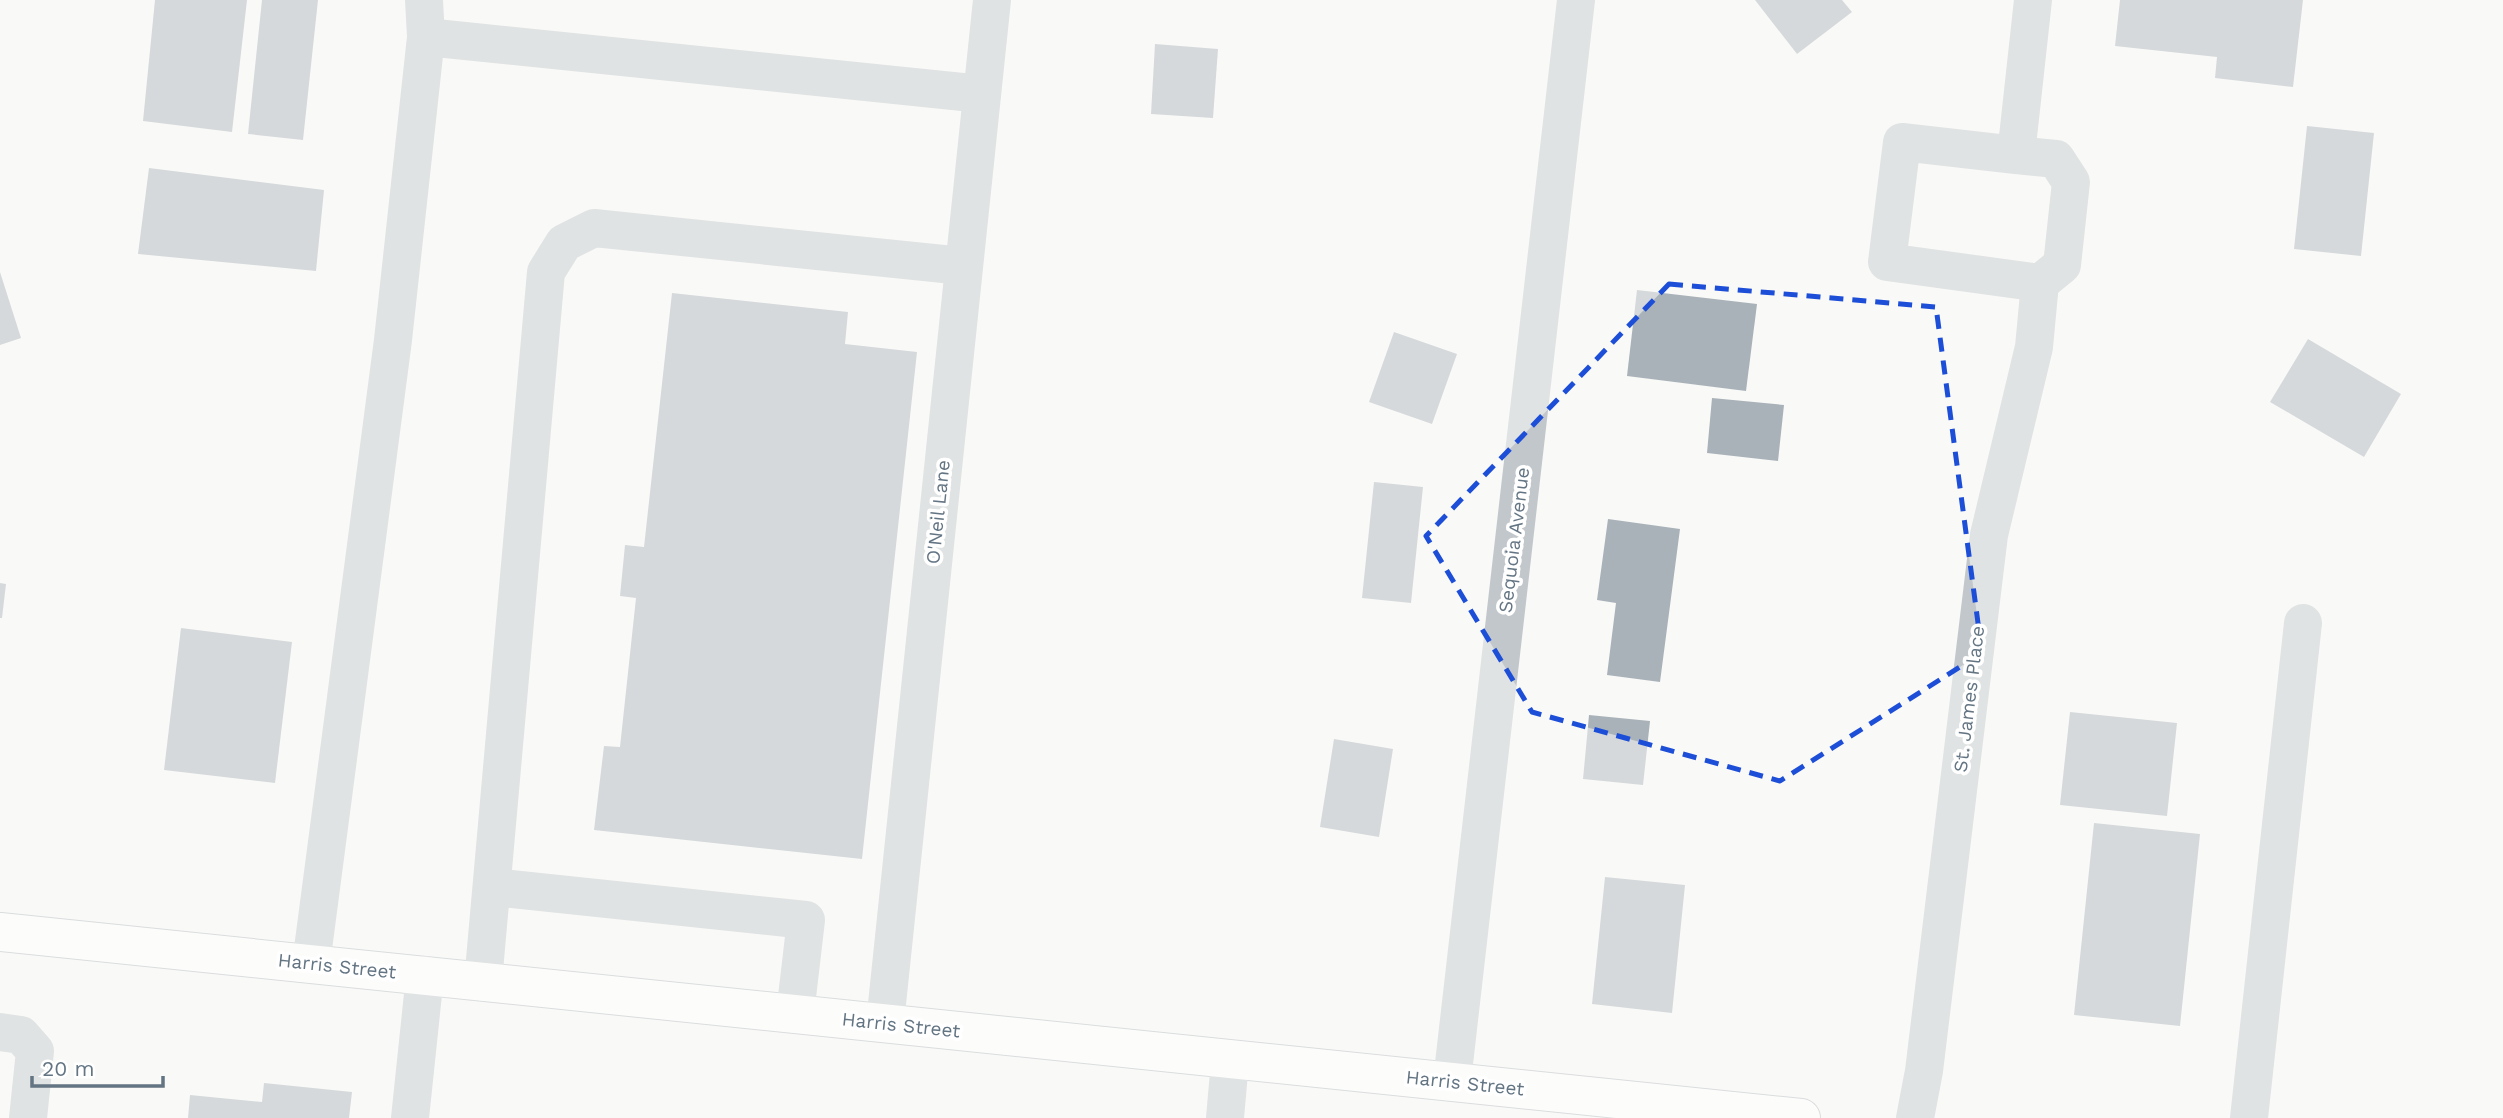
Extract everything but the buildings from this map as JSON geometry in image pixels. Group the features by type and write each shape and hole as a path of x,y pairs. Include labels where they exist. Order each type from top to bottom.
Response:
{"main road":[{"name":"Harris Street","path":"0,932 1801,1118"}],"street":[{"name":"O'Neil Lane","path":"885,1023 992,0"},
{"name":"Sequoia Avenue","path":"1452,1081 1576,0"},
{"path":"2016,155 2032,0"},
{"path":"310,964 393,340 425,18 982,94"},
{"path":"1902,142 2016,155 2056,159 2071,182 2062,265 2040,283 1887,262 1902,142"},
{"path":"483,982 546,272 564,243 594,228 963,266"},
{"name":"St. James Place","path":"1915,1118 1926,1057 1989,535 2034,347 2040,283"},
{"path":"2249,1118 2303,623"},
{"path":"493,887 806,920 795,1014"},
{"path":"410,1118 425,975"},
{"path":"0,1032 21,1035 35,1051 28,1118"},
{"path":"1225,1118 1230,1061"}],"highlighted area":[{"path":"1669,284 1936,307 1982,653 1780,781 1532,712 1426,536"}]}
